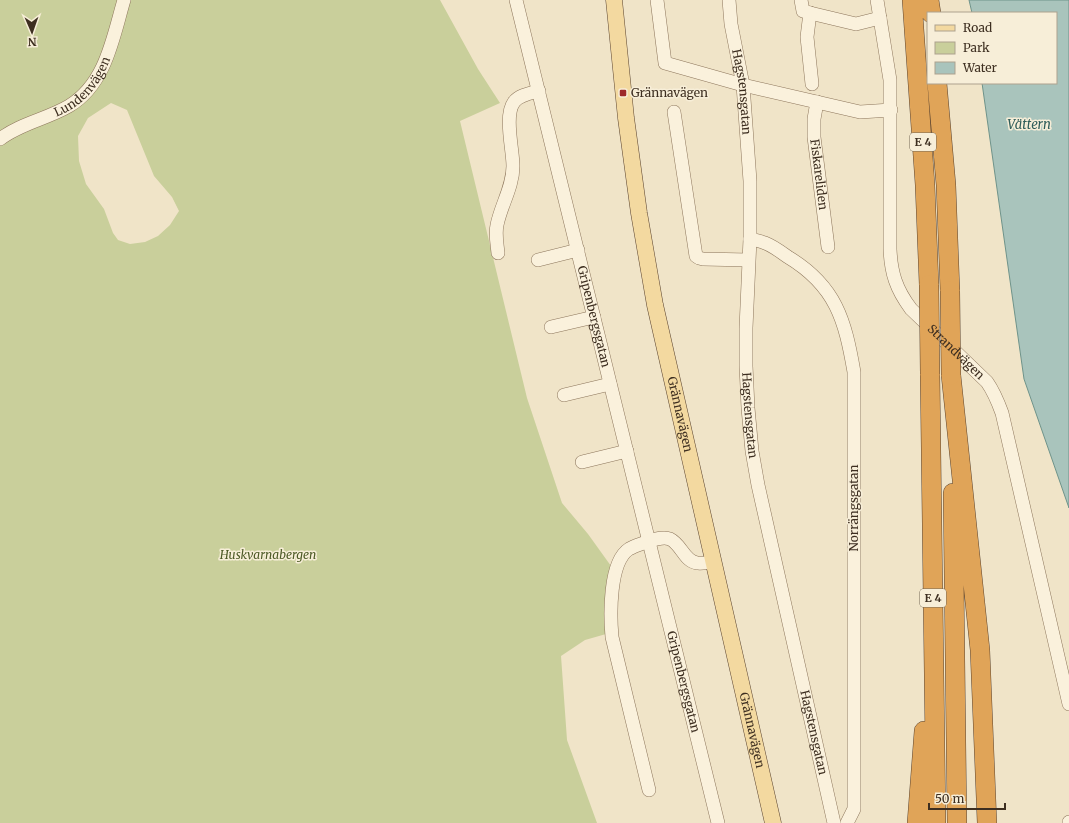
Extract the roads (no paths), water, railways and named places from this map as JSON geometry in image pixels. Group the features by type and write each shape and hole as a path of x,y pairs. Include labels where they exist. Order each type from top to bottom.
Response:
{"highway":[{"name":"E 4","path":"912,0 926,185 929,285 936,823"},
{"path":"929,0 931,12"},
{"name":"E 4","path":"937,84 946,185 950,291 957,823"},
{"path":"951,375 980,650 987,823"},
{"path":"917,823 933,610"}],"main road":[{"name":"Grännavägen","path":"614,0 626,118 639,213 655,305 773,823"}],"street":[{"name":"Lundenvägen","path":"0,139 11,131 69,106 87,92 98,77 107,55 124,0"},
{"name":"Gripenbergsgatan","path":"516,0 718,823"},
{"path":"657,0 664,63 743,85 860,112 891,110"},
{"name":"Hagstensgatan","path":"729,0 731,24 743,85 750,181 750,239 748,260 746,366 752,452 758,485 834,823"},
{"path":"801,0 803,11 856,24 880,18"},
{"name":"Strandvägen","path":"877,0 890,80 890,262 901,296 910,309 987,382 997,400 1002,413 1069,704"},
{"path":"810,13 807,37 812,84"},
{"path":"498,253 496,236 497,224 512,180 513,166 510,112 514,102 519,98 539,91"},
{"name":"Fiskareliden","path":"817,102 814,119 814,137 828,247"},
{"path":"674,112 696,256 703,259 748,260"},
{"name":"Norrängsgatan","path":"750,239 765,243 800,264 820,282 833,299 842,321 849,344 854,372 854,809 847,823"},
{"path":"538,260 578,250"},
{"path":"551,327 594,317"},
{"path":"564,395 610,384"},
{"path":"582,462 627,451"},
{"path":"649,790 612,637 610,614 612,591 617,569 622,555 629,548 659,538 669,539 677,544 689,560 698,563 713,562"}],"water":[{"name":"Vättern","path":"969,0 1069,0 1069,508 1024,379 982,84 1057,84 1057,12 972,12"}],"place":[{"name":"Grännavägen","path":"623,93"}],"park label":[{"name":"Huskvarnabergen","path":"268,555"}]}
